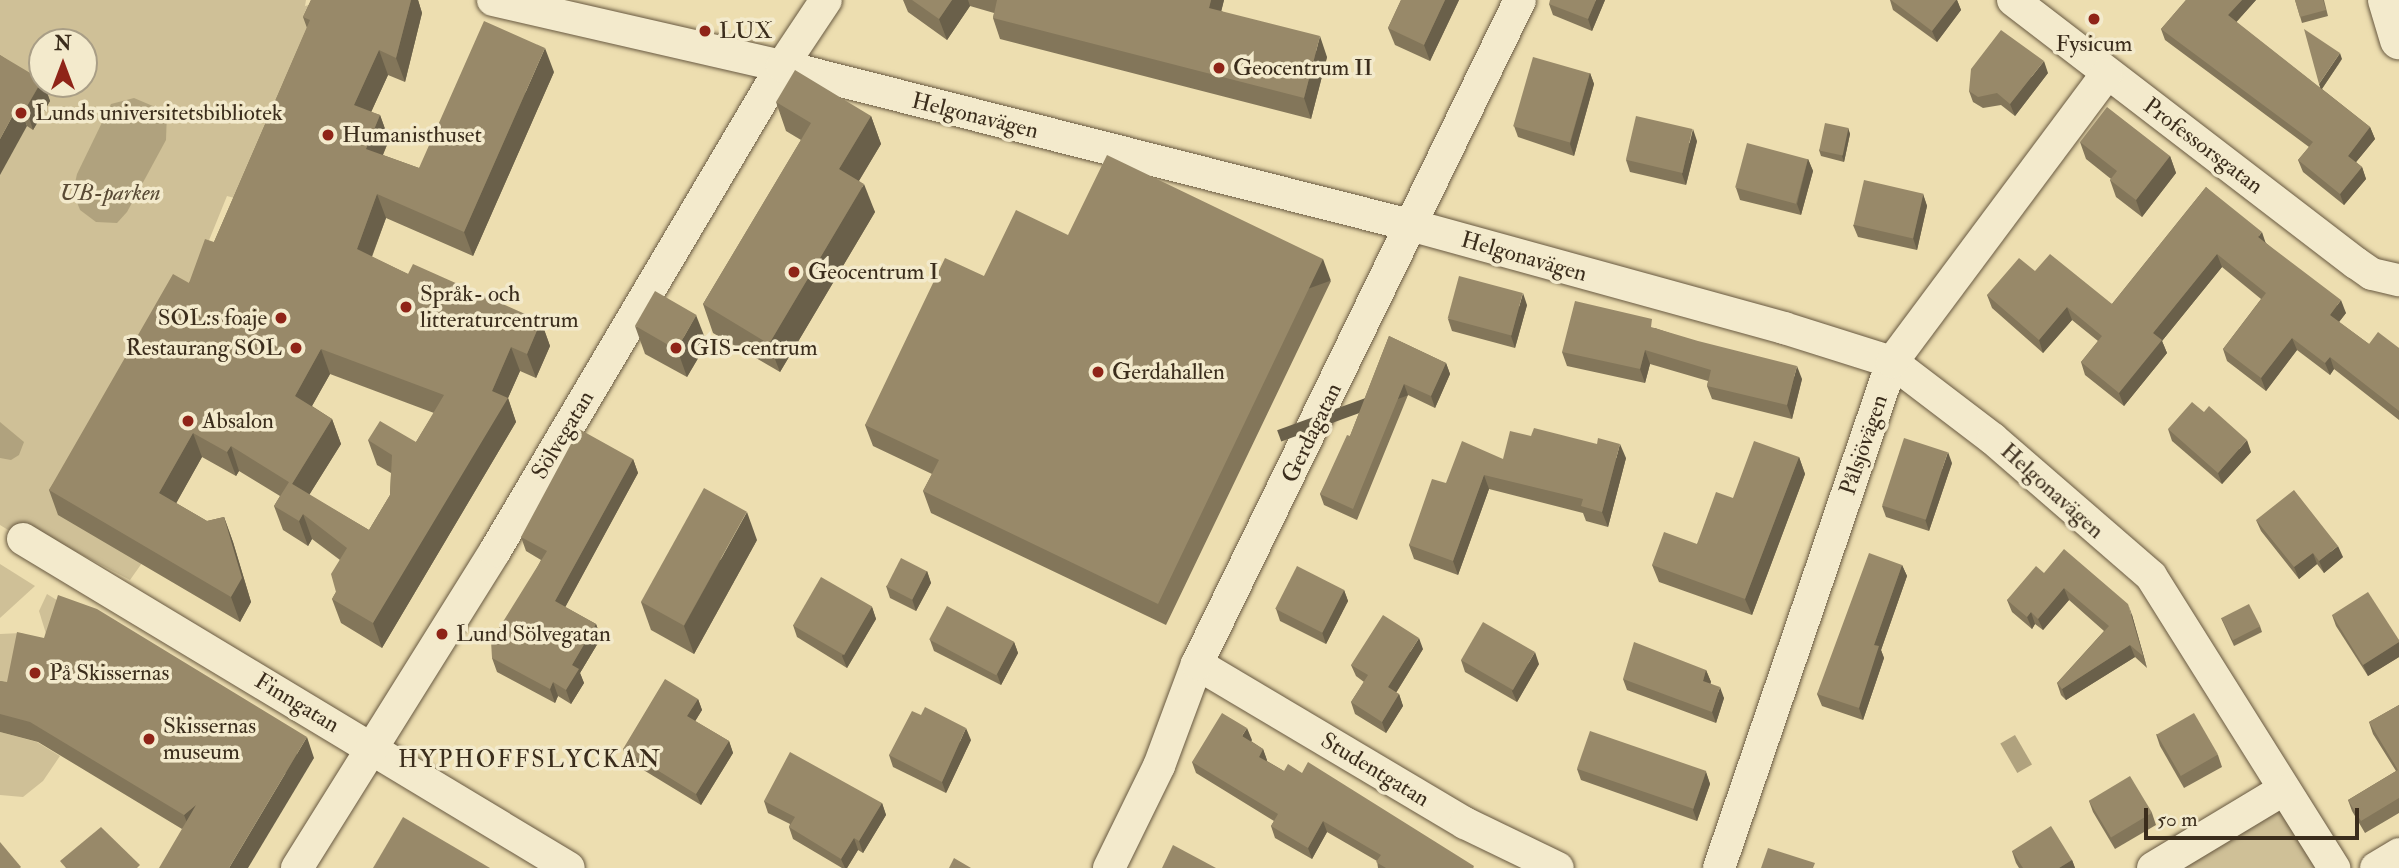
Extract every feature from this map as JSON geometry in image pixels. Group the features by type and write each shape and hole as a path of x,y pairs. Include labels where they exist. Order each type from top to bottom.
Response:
{"main road":[{"path":"2387,0 2399,40"}],"street":[{"name":"Helgonavägen","path":"493,0 782,66 1414,226 1784,328 1892,362 1993,439 2151,576 2281,791 2334,868"},
{"name":"Sölvegatan","path":"297,868 370,746 495,551 782,66 826,0"},
{"name":"Gerdagatan","path":"1110,868 1159,766 1197,664 1414,226 1520,0"},
{"name":"Professorsgatan","path":"2013,0 2356,263 2372,274 2399,280"},
{"name":"Pålsjövägen","path":"1719,868 1892,362 2107,74"},
{"name":"Finngatan","path":"23,539 569,868"},
{"name":"Studentgatan","path":"1197,664 1465,823 1558,868"},
{"path":"2153,868 2281,791"},
{"path":"2376,868 2399,854"}],"green space":[{"name":"UB-parken","path":"0,0 306,0 305,6 331,0 238,199 227,196 199,265 142,563 130,580 35,530 23,539 0,525"},
{"path":"0,564 35,586 0,618"},
{"path":"47,594 104,629 47,637 39,611"},
{"path":"21,633 32,637 0,701 0,634"},
{"path":"0,732 37,742 60,756 43,781 23,797 0,795"},
{"path":"2281,791 2334,868 2153,868"}],"shaded area":[{"path":"134,98 167,112 166,140 127,212 117,223 96,222 80,210 73,192 77,174 111,104"},
{"path":"0,422 24,442 19,455 11,460 0,458"},
{"path":"2015,735 2032,764 2017,773 2000,744"}],"building":[{"path":"311,0 411,0 396,58 379,50 354,105 380,115 366,149 419,168 484,21 545,48 464,232 377,194 357,249 408,274 413,264 541,321 527,354 511,347 492,391 508,398 373,623 332,599 336,592 331,574 347,548 303,514 299,521 274,506 289,482 231,446 227,452 193,433 159,493 207,521 224,517 242,578 231,597 49,490 173,274 189,283 205,239 214,242 310,20 303,17","holes":["321,349 444,395 416,442 380,421 368,440 392,455 390,495 369,530 292,484 332,419 295,396"]},
{"path":"912,0 952,0 939,19"},
{"name":"Geocentrum II","path":"997,0 1211,0 1209,8 1320,36 1304,98 993,18"},
{"path":"1401,0 1445,0 1424,45 1388,28"},
{"path":"1550,0 1596,0 1588,19 1549,4"},
{"path":"1891,0 1956,0 1932,31"},
{"path":"2186,0 2242,0 2228,15 2370,127 2348,156 2362,167 2340,194 2298,160 2313,142 2161,29"},
{"path":"2295,0 2323,0 2326,10 2300,17"},
{"path":"2304,29 2340,53 2319,84"},
{"path":"2001,30 2044,61 2010,104 1997,93 1978,97 1969,91 1971,69"},
{"path":"0,55 28,72 28,98 32,98 26,108 19,104 0,139"},
{"path":"1533,57 1590,73 1570,142 1513,126"},
{"path":"795,70 871,116 839,169 864,184 769,344 703,304 811,123 776,102"},
{"path":"2107,107 2170,156 2136,200 2110,180 2117,171 2080,142"},
{"path":"1636,116 1693,129 1682,173 1626,160"},
{"path":"1825,123 1848,128 1843,155 1819,150"},
{"path":"1747,143 1808,159 1796,204 1735,187"},
{"name":"Gerdahallen","path":"1107,155 1323,259 1158,604 923,491 939,460 865,425 945,258 984,276 1016,210 1068,235"},
{"path":"1864,180 1923,194 1913,239 1854,225"},
{"path":"2206,187 2262,232 2258,237 2341,300 2330,315 2369,344 2378,332 2399,348 2399,411 2330,357 2325,363 2292,338 2261,378 2223,349 2266,293 2217,254 2153,333 2162,340 2119,393 2081,362 2102,336 2067,307 2039,340 1987,295 2019,258 2035,271 2050,254 2112,304"},
{"path":"1459,276 1523,293 1511,336 1448,319"},
{"path":"655,291 697,315 677,350 635,326"},
{"path":"1575,301 1652,319 1651,327 1797,366 1787,405 1707,386 1711,370 1645,350 1640,369 1562,352"},
{"path":"1389,336 1446,363 1431,396 1404,384 1353,509 1320,494 1347,435 1350,436"},
{"path":"2192,402 2204,412 2209,406 2247,440 2218,473 2168,429"},
{"path":"1534,428 1597,444 1598,438 1620,444 1602,512 1581,506 1583,499 1484,475 1453,561 1409,545 1432,479 1446,483 1462,441 1503,459 1510,431 1531,436"},
{"path":"579,429 633,459 555,601 596,624 572,665 579,669 566,690 553,682 550,689 492,658 491,641 547,551 521,537"},
{"path":"1904,438 1948,452 1926,520 1882,506"},
{"path":"1754,441 1799,457 1745,599 1652,565 1664,532 1697,544 1716,492 1733,498"},
{"path":"704,488 747,512 684,625 641,602"},
{"path":"2294,490 2338,546 2319,561 2313,553 2294,567 2256,520"},
{"path":"2064,549 2128,604 2143,656 2130,645 2062,689 2057,683 2109,626 2064,588 2038,619 2031,612 2027,617 2007,600 2036,566 2044,573"},
{"path":"1869,553 1902,565 1874,645 1879,646 1859,708 1817,694"},
{"path":"901,558 927,571 912,600 886,587"},
{"path":"1297,566 1344,590 1322,633 1275,609"},
{"path":"821,577 872,606 844,655 793,625"},
{"path":"2368,592 2399,642 2363,665 2332,615"},
{"name":"Skissernas museum","path":"58,595 97,609 307,737 229,868 159,868 196,805 184,815 30,722 0,714 0,681 7,682 17,632 44,638"},
{"path":"2249,604 2260,626 2233,640 2221,618"},
{"path":"947,606 1014,642 996,675 929,640"},
{"path":"1383,615 1419,638 1388,687 1399,694 1382,722 1351,702 1368,675 1351,665"},
{"path":"1483,622 1535,652 1513,690 1461,660"},
{"path":"1634,642 1706,670 1703,681 1720,687 1712,712 1623,679"},
{"path":"665,679 698,699 687,716 729,741 696,794 623,749"},
{"path":"2399,705 2399,798 2361,821 2348,800 2398,770 2369,722"},
{"path":"925,707 966,728 942,782 889,755 912,711 921,715"},
{"path":"1222,713 1247,728 1242,736 1263,749 1259,757 1284,771 1288,764 1302,773 1308,762 1474,866 1473,868 1386,868 1376,862 1381,855 1323,821 1308,848 1271,826 1278,814 1192,762"},
{"path":"2194,713 2218,755 2181,776 2157,735"},
{"path":"1590,731 1706,771 1693,809 1577,769"},
{"path":"790,752 882,803 859,841 854,838 841,859 789,827 795,817 764,801"},
{"path":"2130,776 2152,813 2111,838 2089,801"},
{"path":"403,817 490,868 373,868"},
{"path":"2051,826 2072,860 2059,868 2023,868 2012,851"},
{"path":"101,827 140,865 137,868 66,868 60,861"},
{"path":"0,842 21,867 20,868 0,868"},
{"path":"1173,845 1216,868 1162,868"},
{"path":"1768,848 1815,863 1813,868 1761,868"},
{"path":"954,858 971,868 949,868"}],"place":[{"name":"Fysicum","path":"2094,19"},
{"name":"LUX","path":"705,31"},
{"name":"Geocentrum II","path":"1219,68"},
{"name":"Lunds universitetsbibliotek","path":"21,113"},
{"name":"Humanisthuset","path":"328,135"},
{"name":"Geocentrum I","path":"794,272"},
{"name":"Språk- och litteraturcentrum","path":"406,307"},
{"name":"SOL:s foaje","path":"281,318"},
{"name":"Restaurang SOL","path":"296,348"},
{"name":"GIS-centrum","path":"676,348"},
{"name":"Gerdahallen","path":"1098,372"},
{"name":"Absalon","path":"188,421"},
{"name":"Lund Sölvegatan","path":"442,634"},
{"name":"På Skissernas","path":"35,673"},
{"name":"Skissernas museum","path":"149,739"}],"district":[{"name":"HYPHOFFSLYCKAN","path":"530,760"}]}
